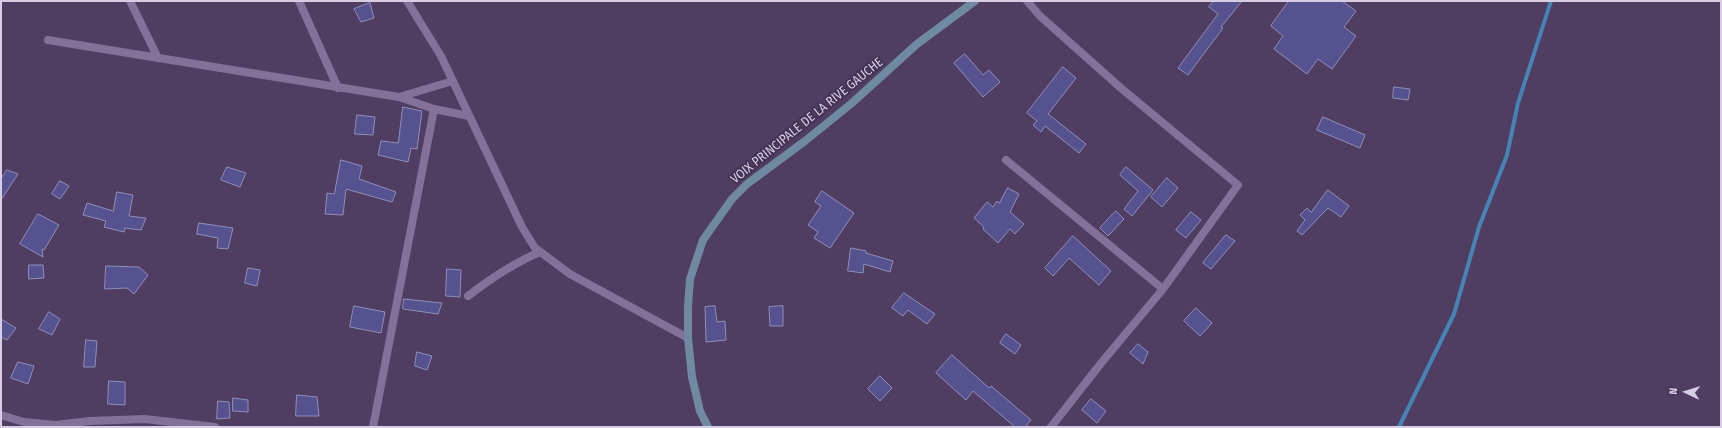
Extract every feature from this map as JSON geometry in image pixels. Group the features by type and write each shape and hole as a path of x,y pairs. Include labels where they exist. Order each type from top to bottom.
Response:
{"street":[{"path":"130,1 158,58"},
{"path":"299,1 338,88"},
{"path":"407,1 441,56 522,227 535,248 570,274 688,338"},
{"name":"VOIX PRINCIPALE DE LA RIVE GAUCHE","path":"708,427 700,411 692,377 688,338 690,278 703,240 732,199 747,184 805,141 852,103 918,44 975,1"},
{"path":"1027,1 1040,16 1122,89 1238,185 1163,289 1102,362 1051,427"},
{"path":"48,40 399,97 434,109 469,116"},
{"path":"399,97 453,82"},
{"path":"373,427 434,109"},
{"path":"1006,160 1163,289"},
{"path":"468,296 498,274 523,259 540,252"},
{"path":"1,415 24,422 56,425 89,421 145,419 215,427"}],"building":[{"path":"1214,1 1242,1 1221,27 1223,28 1188,75 1178,68 1218,14 1209,7"},
{"path":"1289,1 1342,1 1356,11 1344,27 1356,36 1332,69 1318,59 1307,74 1274,49 1283,36 1271,26"},
{"path":"370,3 374,18 361,22 354,9"},
{"path":"965,54 983,75 989,70 1000,82 983,97 954,63"},
{"path":"1063,67 1076,78 1048,114 1086,144 1079,153 1045,126 1041,132 1033,125 1037,121 1027,113"},
{"path":"1394,87 1410,89 1408,100 1393,98"},
{"path":"403,107 422,111 417,149 411,148 408,162 378,155 381,141 398,143"},
{"path":"357,115 375,117 373,135 355,134"},
{"path":"1323,117 1365,135 1360,148 1317,130"},
{"path":"341,160 362,166 359,179 396,192 392,202 346,189 343,215 325,214 327,193 334,194"},
{"path":"227,167 246,173 240,187 221,180"},
{"path":"1126,167 1153,190 1132,216 1124,209 1138,191 1120,175"},
{"path":"7,170 18,174 1,200 1,179"},
{"path":"1167,178 1178,188 1162,207 1151,197"},
{"path":"60,181 69,186 60,199 52,194"},
{"path":"1008,188 1019,194 1010,212 1024,224 1015,234 1010,229 998,243 974,218 987,202 993,207 997,201 999,203"},
{"path":"1328,190 1349,206 1341,217 1328,208 1302,235 1297,231 1305,220 1300,215 1307,208 1311,212"},
{"path":"822,191 854,213 830,248 814,238 818,232 808,225 821,206 815,202"},
{"path":"117,192 133,195 129,216 146,218 141,230 125,228 124,232 104,227 106,221 83,215 87,203 113,211"},
{"path":"1116,211 1124,219 1108,236 1100,228"},
{"path":"1191,212 1201,220 1186,238 1176,230"},
{"path":"38,214 59,225 44,250 42,249 43,257 20,244"},
{"path":"199,223 233,228 228,249 217,248 218,238 197,234"},
{"path":"1226,235 1235,241 1211,269 1203,263"},
{"path":"1073,236 1111,271 1099,285 1069,258 1053,276 1045,268"},
{"path":"851,248 866,251 866,253 893,261 890,272 864,264 863,273 848,271"},
{"path":"29,265 43,265 44,278 29,279"},
{"path":"106,266 139,267 148,275 134,294 127,288 105,289"},
{"path":"248,268 260,270 257,286 245,283"},
{"path":"447,269 461,270 460,297 446,296"},
{"path":"904,293 935,314 927,324 908,310 903,316 892,308"},
{"path":"404,299 442,303 438,314 403,309"},
{"path":"354,306 385,312 381,333 350,327"},
{"path":"715,306 717,322 725,321 726,340 706,342 705,307"},
{"path":"783,306 783,326 770,326 769,307"},
{"path":"1196,308 1212,323 1200,336 1184,321"},
{"path":"49,312 60,319 52,335 39,329"},
{"path":"1,319 16,328 7,340 1,337"},
{"path":"1006,334 1021,345 1015,354 1000,343"},
{"path":"86,340 97,341 95,367 84,367"},
{"path":"1138,344 1148,352 1143,364 1130,353"},
{"path":"417,352 432,356 427,370 415,366"},
{"path":"952,355 989,388 991,386 1031,420 1025,427 1015,427 973,391 966,400 936,373"},
{"path":"18,362 34,366 28,384 11,378"},
{"path":"880,376 892,388 880,401 868,389"},
{"path":"109,381 125,382 125,405 108,404"},
{"path":"297,395 317,397 319,416 296,416"},
{"path":"233,398 248,400 248,412 233,411"},
{"path":"1091,399 1106,411 1097,423 1082,410"},
{"path":"218,401 229,402 230,418 217,419"}],"waterway":[{"path":"1399,427 1454,314 1479,227 1507,155 1518,103 1551,1"}]}
